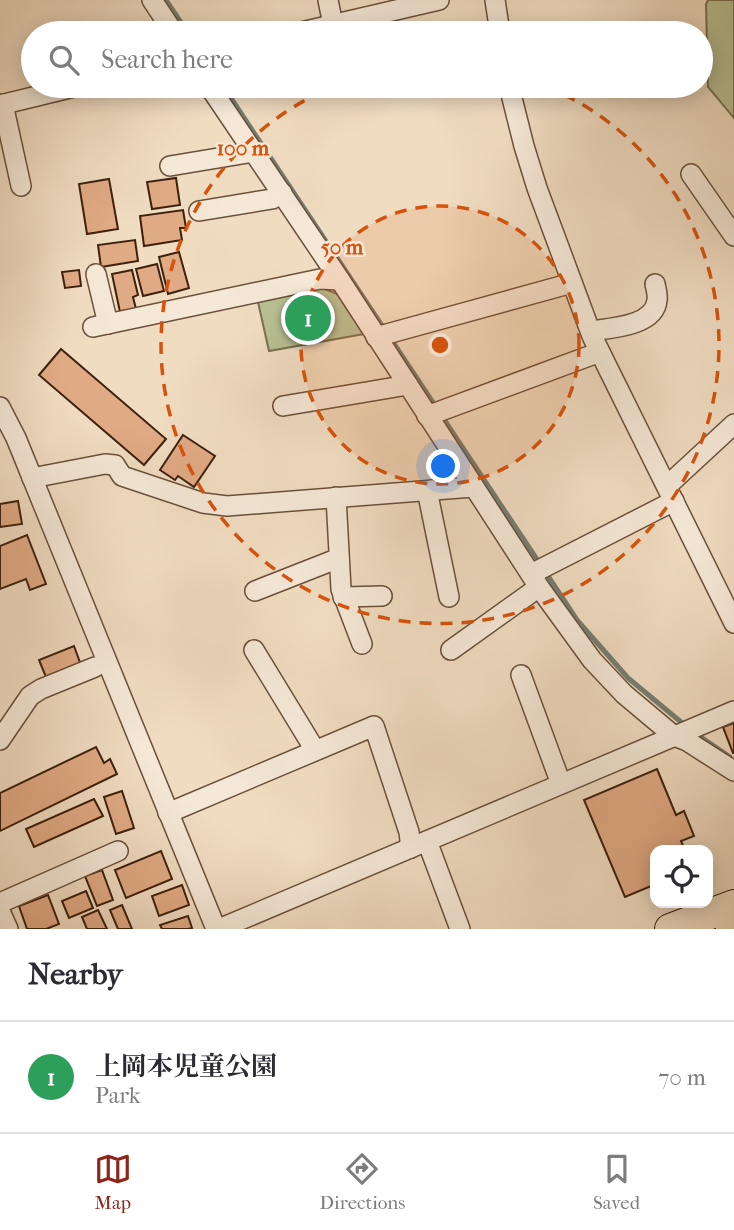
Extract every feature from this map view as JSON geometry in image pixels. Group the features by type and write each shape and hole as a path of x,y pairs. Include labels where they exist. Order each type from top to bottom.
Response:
{"highway":[{"path":"670,929 734,905"}],"street":[{"path":"152,0 166,21"},
{"path":"328,0 332,21"},
{"path":"350,21 439,0"},
{"path":"495,0 498,21"},
{"path":"21,186 1,105 29,98"},
{"path":"217,98 340,280 384,335 408,385 435,413 473,487 538,575 592,660 624,694 677,735 734,771"},
{"path":"512,98 537,188 591,331 734,623"},
{"path":"170,166 254,152"},
{"path":"691,174 734,236"},
{"path":"199,211 272,199 282,193"},
{"path":"96,274 100,326 320,279 340,280"},
{"path":"384,335 572,283"},
{"path":"591,331 645,319 650,315 657,299 655,284"},
{"path":"435,413 600,352"},
{"path":"283,406 408,385"},
{"path":"0,407 16,438 217,929 734,711"},
{"path":"451,650 538,575 671,493 734,424"},
{"path":"32,478 105,464 115,465 122,476 203,503 227,506 473,487"},
{"path":"430,490 429,500 449,597"},
{"path":"336,497 341,589 362,644"},
{"path":"255,591 339,558"},
{"path":"344,597 382,596"},
{"path":"254,650 315,750"},
{"path":"0,740 30,696 96,667"},
{"path":"521,675 561,784"},
{"path":"169,813 374,726 409,832 419,844 460,929"},
{"path":"0,903 118,851"},
{"path":"0,911 8,929"}],"green space":[{"path":"708,0 734,0 734,118 713,93 713,21 706,21"},
{"path":"322,288 340,295 364,334 269,351 258,302"}],"building":[{"path":"176,178 180,205 152,209 147,182"},
{"path":"109,179 118,229 87,234 79,184"},
{"path":"183,210 186,228 180,228 182,240 144,246 140,216"},
{"path":"135,240 138,261 101,267 98,245"},
{"path":"179,252 189,288 168,294 159,257"},
{"path":"157,264 164,291 143,296 136,269"},
{"path":"79,270 81,286 65,288 62,272"},
{"path":"132,270 138,295 133,297 136,309 120,312 112,274"},
{"path":"61,349 166,439 144,465 39,375"},
{"path":"183,435 215,456 194,487 178,476 175,480 160,470"},
{"path":"18,501 22,524 0,527 0,504"},
{"path":"27,535 46,584 30,590 26,579 0,589 0,546"},
{"path":"74,646 82,668 48,682 39,660"},
{"path":"734,723 734,753 733,753 723,727"},
{"path":"96,747 104,763 110,759 117,774 0,831 0,793"},
{"path":"657,769 676,815 684,811 694,836 681,841 683,845 650,845 650,886 625,897 584,800"},
{"path":"122,791 134,828 116,834 104,797"},
{"path":"94,799 103,816 34,847 26,829"},
{"path":"161,851 172,879 126,898 115,870"},
{"path":"102,870 113,900 97,906 85,876"},
{"path":"182,885 189,905 159,916 152,896"},
{"path":"86,891 93,908 69,918 62,901"},
{"path":"48,895 59,924 46,929 27,929 19,906"},
{"path":"122,905 132,929 118,929 110,910"},
{"path":"98,910 107,929 87,929 82,917"},
{"path":"188,916 192,928 162,929 160,925"}],"waterway":[{"path":"166,0 180,21"},
{"path":"231,98 436,407"},
{"path":"441,415 540,564"},
{"path":"546,573 577,620 628,678 687,727"},
{"path":"695,733 730,757"}],"place":[{"name":"上岡本児童公園","path":"308,318"}]}
